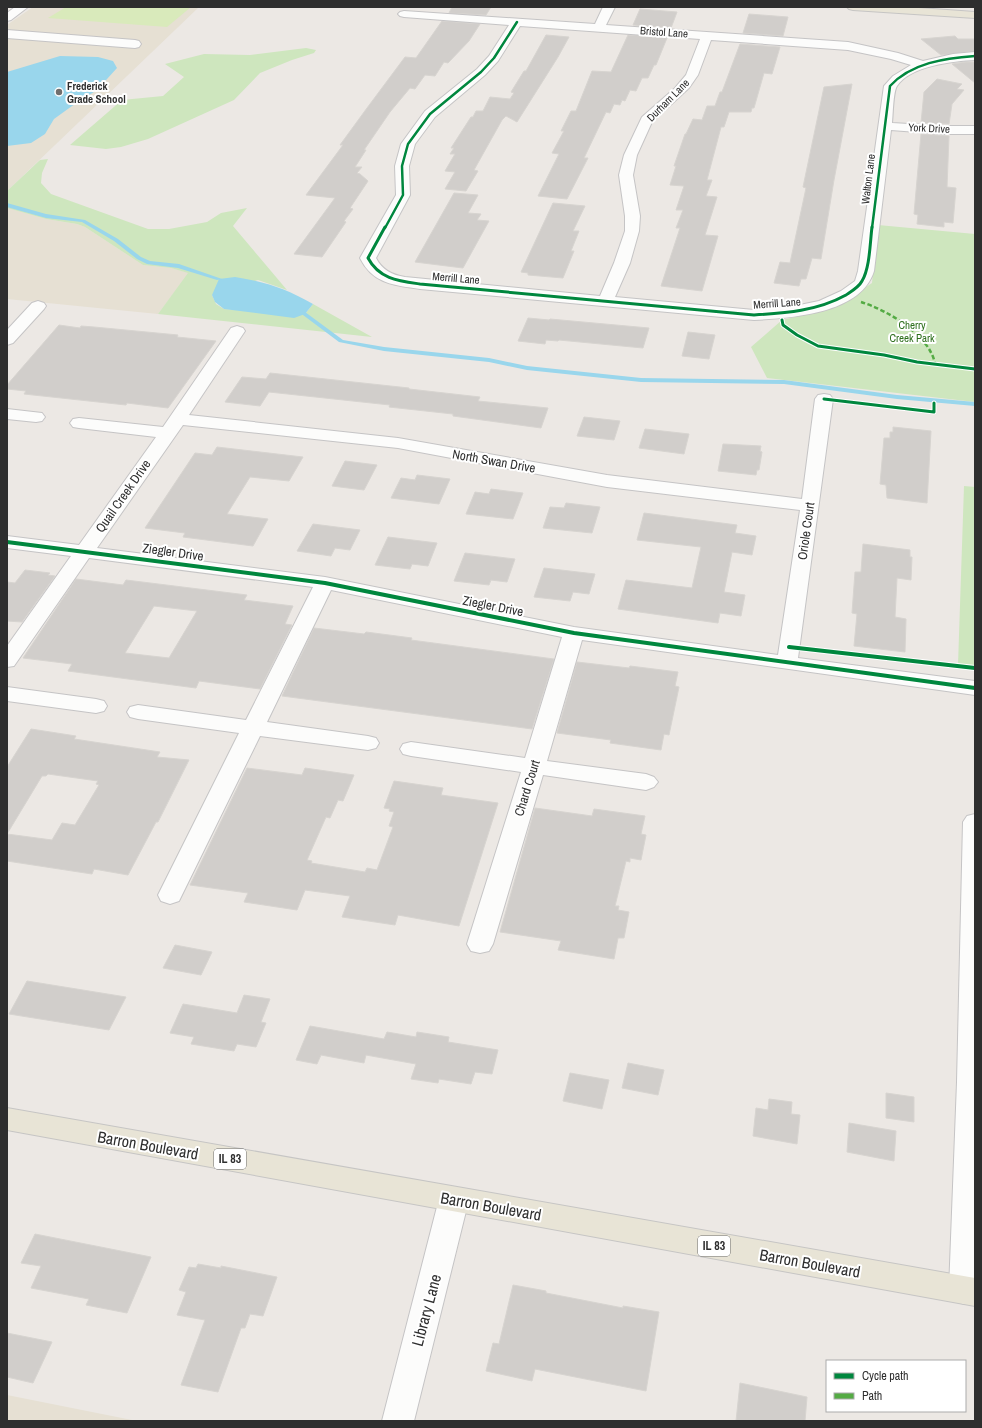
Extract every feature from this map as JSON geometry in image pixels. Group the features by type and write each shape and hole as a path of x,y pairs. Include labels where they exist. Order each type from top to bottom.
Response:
{"main road":[{"path":"853,7 975,15"},
{"name":"Barron Boulevard","path":"7,1119 970,1291"}],"street":[{"path":"7,18 22,7"},
{"path":"598,27 610,7"},
{"name":"Bristol Lane","path":"404,14 848,46 894,56 922,65"},
{"name":"Merrill Lane","path":"517,22 494,58 481,72 430,114 408,144 402,166 403,195 368,258 371,266 378,273 388,278 402,281 754,315 801,312 838,300"},
{"path":"7,34 135,44"},
{"name":"Durham Lane","path":"605,301 610,292 633,227 632,208 625,171 628,159 647,121 674,97 692,76 707,35"},
{"name":"Walton Lane","path":"838,300 861,283 866,271 890,86 895,79 901,75 922,65 941,60 975,56"},
{"name":"York Drive","path":"884,126 943,130 975,130"},
{"path":"7,340 38,306"},
{"name":"Quail Creek Drive","path":"7,661 173,426 237,331"},
{"name":"Oriole Court","path":"787,663 824,399"},
{"path":"7,414 36,417"},
{"name":"North Swan Drive","path":"79,423 173,426 398,443 607,481 810,506"},
{"name":"Ziegler Drive","path":"7,542 325,583 574,633 975,688"},
{"path":"170,895 325,583"},
{"name":"Chard Court","path":"480,944 574,633"},
{"path":"7,694 96,706"},
{"path":"138,712 368,743"},
{"path":"411,749 646,782"},
{"path":"970,1291 975,822"},
{"name":"Library Lane","path":"398,1421 454,1200"}],"shaded area":[{"name":"Frederick Grade School","path":"33,7 199,7 7,191 7,25"},
{"path":"7,208 46,219 77,224 85,227 143,265 171,268 189,273 158,314 7,299"},
{"path":"7,1395 137,1421 7,1421"}],"green space":[{"path":"66,7 191,7 167,27 48,18"},
{"path":"306,48 316,50 314,53 260,73 234,100 148,139 121,147 106,149 70,145 122,100 163,96 184,77 165,64 204,54 250,55"},
{"path":"48,159 42,173 41,183 51,194 148,229 169,229 207,222 221,213 247,208 233,226 287,290 258,280 212,295 216,304 224,309 305,314 313,304 372,337 158,314 188,273 171,268 143,265 85,227 77,224 46,219 7,208 7,191 40,160"},
{"name":"Cherry Creek Park","path":"878,225 975,234 975,402 767,378 751,347 782,320 834,308 872,283"},
{"path":"964,486 975,487 975,668 958,665"}],"water":[{"path":"60,56 98,57 113,61 117,68 97,90 54,119 45,134 31,143 7,146 7,72"},
{"path":"235,277 257,281 276,287 313,304 305,314 294,318 224,309 215,302 212,295 219,279"}],"building":[{"path":"452,7 491,7 486,15 449,13"},
{"path":"640,9 677,12 671,28 633,25"},
{"path":"749,14 788,17 783,36 743,33"},
{"path":"442,21 480,24 469,41 448,63 444,62 435,76 425,75 415,89 410,88 390,112 364,150 366,150 355,167 362,167 357,173 368,181 350,208 353,209 344,221 346,222 322,257 294,254 335,198 306,195 343,145 340,145 405,57 416,58"},
{"path":"546,35 569,37 517,122 506,116 502,120 474,170 478,171 466,191 445,189 455,172 445,171 455,154 450,154 454,148 451,148 471,117 473,117 476,111 483,111 490,97 510,99 514,93 511,92 524,71 526,71"},
{"path":"628,35 667,38 656,65 654,65 648,78 642,78 636,91 630,90 625,101 622,100 620,105 614,104 610,113 606,112 584,158 588,158 567,199 538,196 559,154 552,153 564,131 561,131 571,111 576,111 592,71 611,72"},
{"path":"955,36 958,39 975,39 975,51 941,55 921,39"},
{"path":"740,44 780,47 772,74 764,73 754,108 752,108 751,112 729,112 724,127 721,127 707,180 712,180 706,196 717,197 705,235 718,236 702,291 661,286 680,228 676,228 683,210 676,210 684,186 670,185 676,166 674,166 685,134 693,119 702,120 707,106 715,106 720,92 722,92"},
{"path":"966,62 975,62 975,83 952,64"},
{"path":"937,79 962,84 957,89 964,90 952,104 949,124 921,123 924,92"},
{"path":"852,84 821,259 812,258 806,279 801,279 799,286 774,283 780,262 790,263 806,188 803,187 824,87"},
{"path":"921,134 949,136 947,187 956,188 953,223 944,222 944,227 917,224 918,215 914,214"},
{"path":"454,193 478,195 468,213 481,214 477,220 489,221 463,268 415,262"},
{"path":"553,203 585,206 573,231 579,231 571,251 574,251 563,278 528,275 528,273 521,272"},
{"path":"528,318 649,328 643,348 559,340 546,340 545,344 518,341"},
{"path":"59,325 80,328 81,326 178,335 177,337 216,341 168,408 24,394 26,391 7,389 7,385"},
{"path":"688,332 715,335 709,359 682,356"},
{"path":"270,373 409,388 480,397 478,401 548,408 541,428 453,416 453,414 389,407 390,405 269,392 260,406 225,402 242,377 266,379"},
{"path":"584,417 620,421 614,440 577,436"},
{"path":"893,427 931,431 927,503 887,498 886,485 880,484 884,438 890,438 890,432 893,432"},
{"path":"645,429 689,434 684,454 639,448"},
{"path":"723,444 761,446 760,451 762,452 759,470 757,470 756,475 718,471"},
{"path":"217,447 303,457 289,481 250,477 227,514 268,519 253,546 183,537 185,533 145,528 195,453 212,455"},
{"path":"345,461 377,465 364,490 332,486"},
{"path":"417,475 450,479 439,504 391,498 401,478 415,480"},
{"path":"491,489 523,493 513,519 466,514 475,492 489,494"},
{"path":"566,503 600,507 592,533 543,528 550,507 564,508"},
{"path":"644,513 737,525 735,533 756,536 752,555 732,552 724,592 745,595 741,616 720,613 718,623 618,609 626,580 692,588 701,547 637,540"},
{"path":"313,524 360,530 350,550 335,548 331,556 297,551"},
{"path":"388,537 437,543 428,566 412,564 410,569 375,565"},
{"path":"863,544 910,550 910,557 912,557 911,580 897,578 895,617 906,619 905,652 854,646 857,614 852,613 855,572 861,572"},
{"path":"465,553 515,559 507,582 491,580 489,585 454,581"},
{"path":"544,568 595,574 589,594 573,592 570,601 534,597"},
{"path":"25,570 50,573 48,575 55,576 22,622 7,621 7,582 15,583"},
{"path":"76,579 123,585 126,580 247,595 244,600 293,606 285,624 292,625 260,689 199,681 196,688 68,671 72,664 23,658","holes":["154,606 197,611 169,658 125,653"]},
{"path":"314,628 364,634 366,632 412,638 411,640 554,659 532,729 282,696"},
{"path":"577,662 629,668 630,666 678,672 675,686 679,687 669,735 664,734 661,750 610,743 611,740 557,733"},
{"path":"31,729 76,736 74,739 160,752 157,757 189,760 158,822 156,822 128,875 94,869 92,874 7,861 7,834 7,767","holes":["48,774 98,781 96,784 99,785 75,825 62,823 52,840 7,834 42,776 46,776"]},
{"path":"247,768 302,775 305,768 354,775 343,801 338,800 330,818 326,817 307,860 312,861 311,863 365,872 367,868 377,870 393,827 389,826 394,812 389,811 390,809 384,808 394,781 443,788 441,795 498,803 459,926 398,915 395,925 342,917 350,896 305,890 297,910 244,902 248,893 190,885"},
{"path":"535,808 592,816 594,809 645,816 641,834 646,835 641,860 630,858 630,862 626,861 615,906 619,906 618,910 629,912 624,938 618,938 614,959 558,950 561,941 500,932"},
{"path":"175,945 212,952 201,975 163,968"},
{"path":"27,981 126,997 109,1030 9,1014"},
{"path":"244,995 270,999 261,1022 266,1023 256,1047 237,1044 234,1051 191,1044 194,1037 170,1033 183,1004 237,1013"},
{"path":"310,1026 384,1039 387,1032 416,1037 417,1032 449,1037 448,1042 498,1050 492,1074 475,1072 471,1084 439,1079 438,1083 411,1079 416,1064 366,1055 364,1063 321,1055 317,1064 296,1060"},
{"path":"628,1063 664,1070 658,1095 622,1088"},
{"path":"570,1073 609,1080 602,1109 563,1101"},
{"path":"886,1093 914,1097 914,1122 886,1118"},
{"path":"769,1099 792,1102 791,1114 800,1115 797,1144 753,1136 756,1108 768,1110"},
{"path":"849,1123 896,1131 894,1161 847,1152"},
{"path":"35,1234 151,1257 127,1313 86,1305 89,1299 31,1288 41,1266 21,1263"},
{"path":"198,1264 221,1268 221,1266 277,1277 263,1316 250,1314 245,1328 241,1328 218,1392 181,1385 205,1320 177,1315 186,1292 179,1290 189,1267 196,1268"},
{"path":"513,1285 623,1308 623,1306 659,1312 646,1391 535,1369 532,1381 486,1371 493,1343 499,1344"},
{"path":"7,1333 52,1342 33,1383 7,1377"},
{"path":"740,1383 807,1397 805,1421 736,1421"}],"waterway":[{"path":"7,205 46,216 83,221 116,240 139,258 149,263 179,266 219,279"},
{"path":"305,314 341,341 384,349 489,360 527,368 641,380 784,382 897,397 975,404"}],"marked path":[{"path":"861,302 871,305 896,319 923,340 934,356 935,364"}],"cycle path":[{"path":"517,22 494,58 481,72 430,114 408,144 402,166 403,195 368,258 377,271 383,275 397,280 420,284 754,315 790,312 825,305 855,289 862,282 865,275 890,86 897,78 917,67 941,60 975,56"},
{"path":"782,320 783,325 797,335 818,346 884,355 917,362 975,369"},
{"path":"824,399 934,412 934,403"},
{"path":"7,542 325,583 574,633 975,688"},
{"path":"789,647 975,668"}],"place":[{"name":"Frederick Grade School","path":"59,92"}]}
